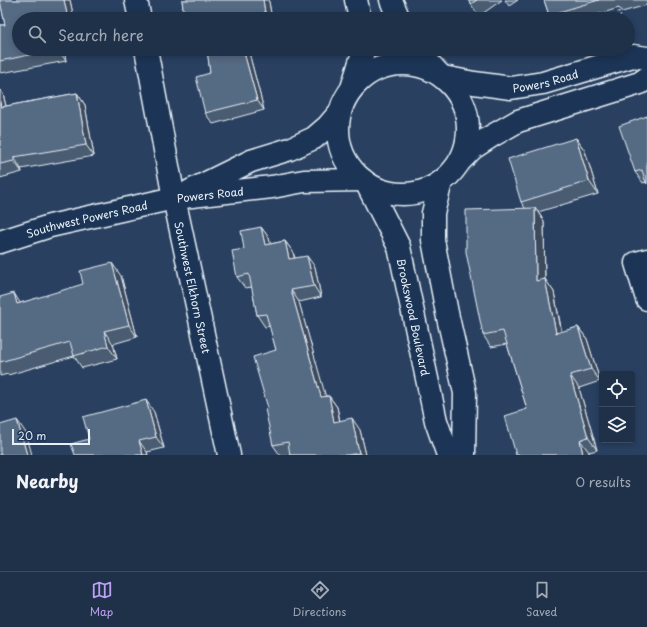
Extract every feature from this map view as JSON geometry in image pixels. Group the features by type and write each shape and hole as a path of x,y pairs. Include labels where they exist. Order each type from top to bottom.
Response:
{"main road":[{"path":"136,0 139,12"},
{"path":"356,0 359,12"},
{"path":"391,0 396,12"},
{"name":"Southwest Elkhorn Street","path":"147,56 174,198 229,455"},
{"path":"362,56 352,88 340,112 337,132 342,152 352,170 365,182 385,192 404,194 424,191 441,182 474,148 518,121 640,83 647,78"},
{"path":"422,56 440,76 453,87 463,104 468,122 467,141 461,160"},
{"name":"Powers Road","path":"440,76 474,84 511,88 543,83 633,56 647,58"},
{"path":"352,88 366,75 383,67 402,64 421,66 440,76"},
{"name":"Powers Road","path":"174,198 251,161 290,149 314,138 328,126 340,112"},
{"name":"Powers Road","path":"174,198 272,187 304,181 365,182"},
{"name":"Brookswood Boulevard","path":"365,182 399,247 436,421 448,455"},
{"path":"441,182 433,213 433,240 447,313 465,393 464,455"},
{"name":"Southwest Powers Road","path":"0,242 50,226 174,198"},
{"path":"641,261 647,299"}],"path":[{"path":"615,0 619,12"}],"building":[{"path":"0,0 64,0 67,12 12,12 12,56 24,56 0,61 0,25 5,25"},
{"path":"182,0 263,0 265,12 183,12"},
{"path":"468,0 477,0 471,4"},
{"path":"544,0 599,0 559,12 548,12"},
{"path":"208,56 245,56 257,100 205,113 196,77 210,73"},
{"path":"77,93 86,145 14,157 14,161 0,164 0,103 1,107"},
{"path":"647,116 646,183 642,170 635,172 619,126"},
{"path":"576,138 589,181 521,202 508,159"},
{"path":"535,208 536,281 545,279 556,333 578,327 591,369 570,375 588,437 580,440 583,455 516,455 505,416 527,409 503,331 483,335 466,252 466,210"},
{"path":"261,227 265,245 285,241 289,259 307,256 314,286 291,290 321,397 329,396 334,422 352,418 359,453 348,455 290,455 288,442 273,445 265,409 268,408 253,357 276,350 266,314 257,315 249,274 237,277 232,251 244,249 241,231"},
{"path":"112,263 129,325 104,331 108,346 74,356 70,342 0,362 0,297 14,293 17,304 83,284 80,271"},
{"path":"146,400 156,437 139,441 143,455 75,455 71,444 89,439 83,417"},
{"path":"17,420 27,455 0,455 0,425"}]}
